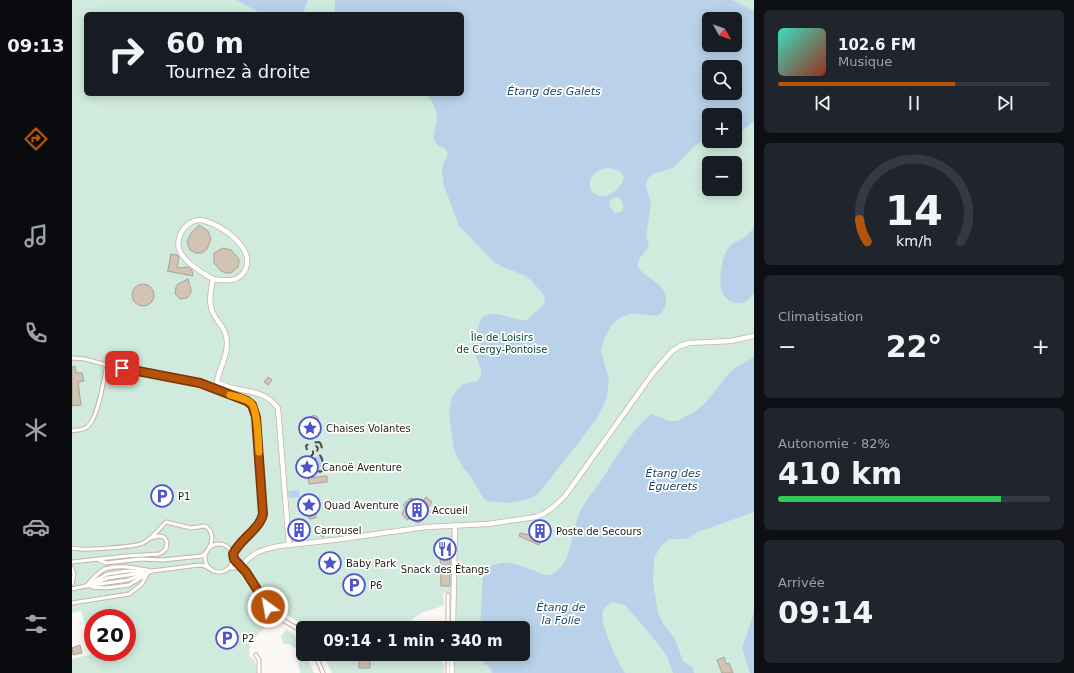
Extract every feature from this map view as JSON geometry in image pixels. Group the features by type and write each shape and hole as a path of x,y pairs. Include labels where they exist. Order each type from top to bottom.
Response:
{"street":[{"path":"192,221 206,221 221,229 240,245 246,256 247,266 238,278 224,281 213,279 204,274 187,260 179,248 182,232 188,223 192,221"},
{"path":"213,279 210,295 211,307 226,334 227,343 225,361 217,382 224,386 260,394 271,400 278,408 289,545"},
{"path":"242,566 250,557 261,551 289,545 426,528 488,524 536,517 550,510 565,496 653,373 672,351 689,343 731,341 754,336"},
{"path":"453,621 455,525"},
{"path":"452,661 452,673"}],"lane":[{"path":"72,358 85,359 107,365 200,383 247,401 252,405 256,417 263,514 260,523 241,542 233,554"},
{"path":"72,431 86,428 91,422 100,398 107,365"},
{"path":"72,548 85,550 142,544 166,522 191,528 206,527 210,531 212,537 205,557 206,562 212,570"},
{"path":"72,562 159,554 166,549 167,542 164,537 161,536 150,538"},
{"path":"86,586 104,574 128,571 152,571 199,565 222,572 232,563 233,554 229,547 224,544 216,544 203,555 199,556 162,560 141,559 106,563 97,560"},
{"path":"233,558 242,566 270,610 278,617 296,628"},
{"path":"72,568 74,575 72,584"},
{"path":"228,568 239,568 246,572"},
{"path":"86,586 106,588 129,585 152,571"},
{"path":"72,589 128,580 152,571"},
{"path":"72,603 133,592 142,584 147,574"},
{"path":"448,595 448,621"},
{"path":"256,655 259,660 259,673"},
{"path":"318,661 323,673"},
{"path":"448,661 448,673"}],"green space":[{"name":"Île de Loisirs de Cergy-Pontoise","path":"72,0 754,0 754,673 451,673 451,661 530,661 530,621 451,621 452,593 443,593 444,605 418,615 412,621 296,621 283,612 281,603 278,608 279,612 250,643 249,655 255,661 257,673 72,673 72,659 84,656 84,661 136,661 136,609 84,609 84,622 81,611 72,613"},
{"path":"286,629 296,636 296,649 291,645 284,644 281,637"},
{"path":"298,661 309,661 314,673 300,673"},
{"path":"326,661 441,661 444,665 444,673 332,673"}],"water":[{"path":"236,0 308,0 304,12 258,12"},
{"name":"Étang des Galets","path":"335,0 732,0 754,11 754,121 742,130 742,108 702,108 702,142 697,144 677,165 655,173 647,180 646,186 651,204 646,236 649,246 640,258 637,266 664,291 666,296 665,307 657,316 631,313 618,319 612,325 605,337 601,351 609,379 607,398 599,415 538,494 526,500 506,503 488,501 484,499 469,474 464,469 454,450 449,414 452,397 458,389 464,384 477,381 481,376 481,370 472,343 481,319 491,314 497,314 527,320 544,304 545,299 543,294 532,281 524,275 494,262 459,226 444,186 442,172 443,164 448,154 445,148 439,146 434,139 437,117 433,104 428,96 464,96 464,12 335,12","holes":["605,168 619,171 624,178 618,188 607,195 600,196 595,194 591,189 591,178 596,172","615,197 620,198 623,203 623,210 619,213 615,213 609,206 610,200"]},
{"path":"754,228 754,293 746,302 735,303 726,298 720,286 723,259 726,252 734,243 745,237"},
{"path":"754,357 754,512 698,532 686,539 669,539 662,545 654,558 653,582 658,613 664,625 675,639 683,661 693,668 694,673 673,673 667,656 625,605 612,602 603,611 604,624 614,652 625,673 492,673 490,668 483,661 530,661 530,621 480,621 483,575 487,569 499,563 513,563 545,575 557,571 563,564 569,551 576,521 583,506 631,436 645,419 652,414 668,421 677,421 695,412 706,402 730,372"},
{"path":"299,490 300,497 289,498 288,491"},
{"path":"754,612 754,673 750,673 743,651 743,646"}],"building":[{"path":"199,225 208,231 211,239 207,249 202,253 196,253 190,250 187,242 191,233"},
{"path":"223,248 231,250 239,259 238,267 231,273 221,271 214,263 214,253"},
{"path":"171,254 179,257 177,268 188,267 192,270 193,276 167,271"},
{"path":"188,279 191,293 187,298 180,299 175,294 176,287 178,284"},
{"path":"143,284 151,287 154,295 151,303 143,306 135,303 132,295 135,287"},
{"path":"75,366 76,373 82,373 84,381 78,382 81,405 72,406 72,367"},
{"path":"268,377 272,380 268,385 264,382"},
{"path":"314,415 319,420 314,425 309,420"},
{"path":"327,476 327,482 309,484 308,478"},
{"name":"Accueil","path":"426,497 432,502 428,508 429,511 422,521 418,523 409,518 408,520 405,518 402,514 405,507 403,505 408,500 411,498 421,503"},
{"path":"315,509 316,518 309,519 308,510"},
{"name":"Carrousel","path":"297,524 301,524 305,530 301,536 297,536 293,532 293,528"},
{"path":"323,529 326,530 326,536 323,537 320,536 319,533 320,530"},
{"path":"520,533 542,538 539,545 519,536"},
{"path":"440,546 450,547 450,586 441,586"},
{"path":"80,645 82,653 73,655 72,648"},
{"path":"724,657 726,664 729,663 733,673 722,673 717,660"},
{"path":"359,661 370,661 370,668 359,668"}],"waterway":[{"path":"320,459 321,468 310,473 308,461 312,460 314,465 318,465 318,460 320,459"}],"railway":[{"path":"319,442 322,446 320,455 323,470 320,472 316,469 315,458 318,448 313,446 313,454 311,456 308,454 306,446 309,443 319,442"}],"slow traffic":[{"path":"230,395 251,403 256,417 259,452"}],"place":[{"name":"Chaises Volantes","path":"310,428"},
{"name":"Canoë Aventure","path":"307,467"},
{"name":"P1","path":"162,496"},
{"name":"Quad Aventure","path":"309,505"},
{"name":"Accueil","path":"417,510"},
{"name":"Carrousel","path":"299,530"},
{"name":"Poste de Secours","path":"540,531"},
{"name":"Snack des Étangs","path":"445,549"},
{"name":"Baby Park","path":"330,563"},
{"name":"P6","path":"354,585"},
{"name":"P2","path":"227,638"}],"route":[{"path":"122,368 200,383 251,403 256,417 263,517 260,523 236,548 233,558 246,572 268,607"}],"water label":[{"name":"Étang des Éguerets","path":"673,479"},
{"name":"Étang de la Folie","path":"561,613"}]}
